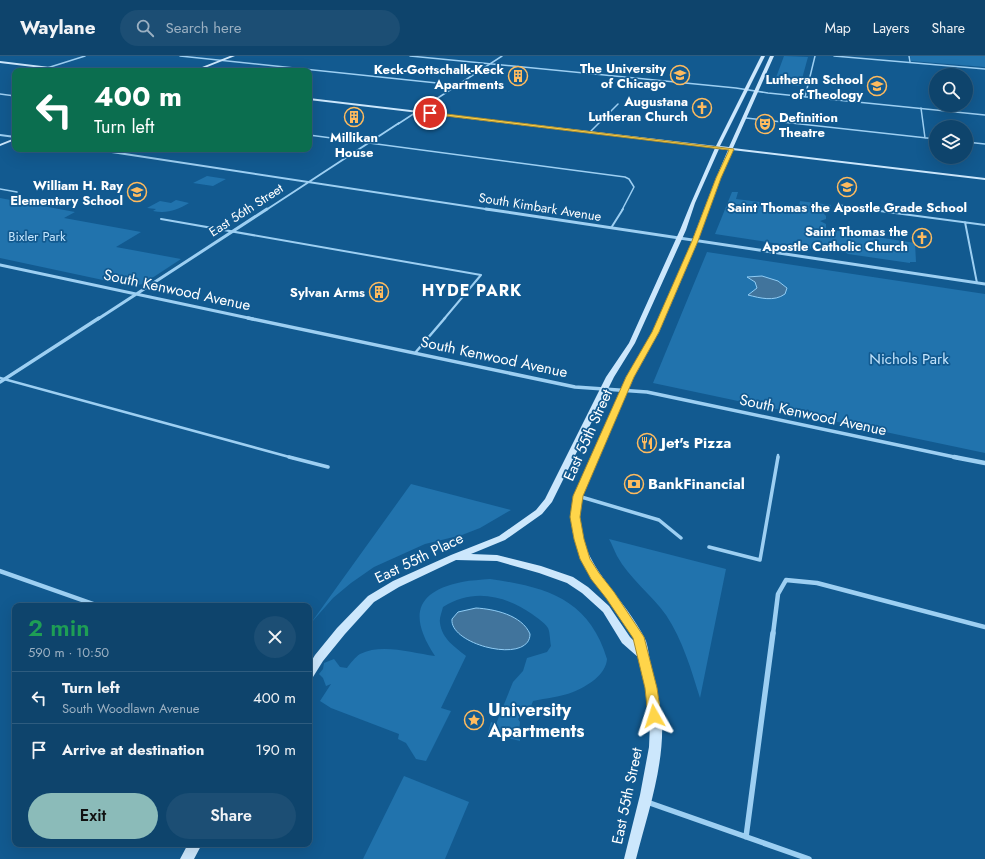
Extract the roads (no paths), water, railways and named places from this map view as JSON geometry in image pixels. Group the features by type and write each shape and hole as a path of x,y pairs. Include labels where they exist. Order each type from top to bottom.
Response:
{"street":[{"path":"202,68 233,56"},
{"path":"410,56 985,115"},
{"name":"East 56th Street","path":"0,382 502,56"},
{"name":"East 55th Street","path":"556,487 603,390 632,343 718,147 764,56"},
{"name":"East 55th Street","path":"630,859 652,768 656,730 651,688 638,637 610,595 595,576 585,559 579,539 575,517 578,496 630,377 656,332 695,241 718,178 758,91 772,56"},
{"path":"805,97 815,56"},
{"path":"834,56 985,69"},
{"path":"0,62 47,68"},
{"path":"312,99 985,179"},
{"path":"0,135 12,137"},
{"path":"0,145 12,139"},
{"name":"South Kimbark Avenue","path":"112,152 985,284"},
{"name":"South Kenwood Avenue","path":"0,265 575,387 647,392 985,463"},
{"name":"East 55th Place","path":"312,669 341,631 371,599 396,584 454,557 502,538 539,512 550,500 556,487"},
{"path":"454,557 497,558 541,570 570,580 585,590 606,609 626,640 643,655"},
{"path":"0,571 91,603"},
{"path":"746,837 778,594 786,580 817,583 985,627"},
{"path":"644,801 809,859"},
{"path":"186,859 194,847"}],"lane":[{"path":"47,68 85,56"},
{"path":"180,56 294,68"},
{"path":"909,56 910,62"},
{"path":"312,70 456,86"},
{"path":"0,94 12,96"},
{"path":"590,132 618,104"},
{"path":"921,108 925,138"},
{"path":"746,118 929,138"},
{"path":"312,135 625,177 629,179 634,187 630,197 611,228"},
{"path":"973,143 985,144"},
{"path":"0,189 17,192"},
{"path":"839,206 985,225"},
{"path":"161,219 481,275 415,353"},
{"path":"965,222 977,283"},
{"path":"0,378 328,467"},
{"path":"709,547 760,560 778,455"},
{"path":"578,496 659,520 680,538"}],"place":[{"name":"The University of Chicago","path":"680,75"},
{"name":"Keck-Gottschalk-Keck Apartments","path":"518,76"},
{"name":"Lutheran School of Theology","path":"877,86"},
{"name":"Augustana Lutheran Church","path":"702,108"},
{"name":"Millikan House","path":"354,117"},
{"name":"Definition Theatre","path":"765,124"},
{"name":"Saint Thomas the Apostle Grade School","path":"847,187"},
{"name":"William H. Ray Elementary School","path":"137,192"},
{"name":"Saint Thomas the Apostle Catholic Church","path":"922,238"},
{"name":"Sylvan Arms","path":"379,292"},
{"name":"Jet's Pizza","path":"647,443"},
{"name":"BankFinancial","path":"634,484"},
{"name":"University Apartments","path":"474,720"}],"district":[{"name":"HYDE PARK","path":"472,290"}],"park label":[{"name":"Bixler Park","path":"37,236"},
{"name":"Nichols Park","path":"909,359"}]}
